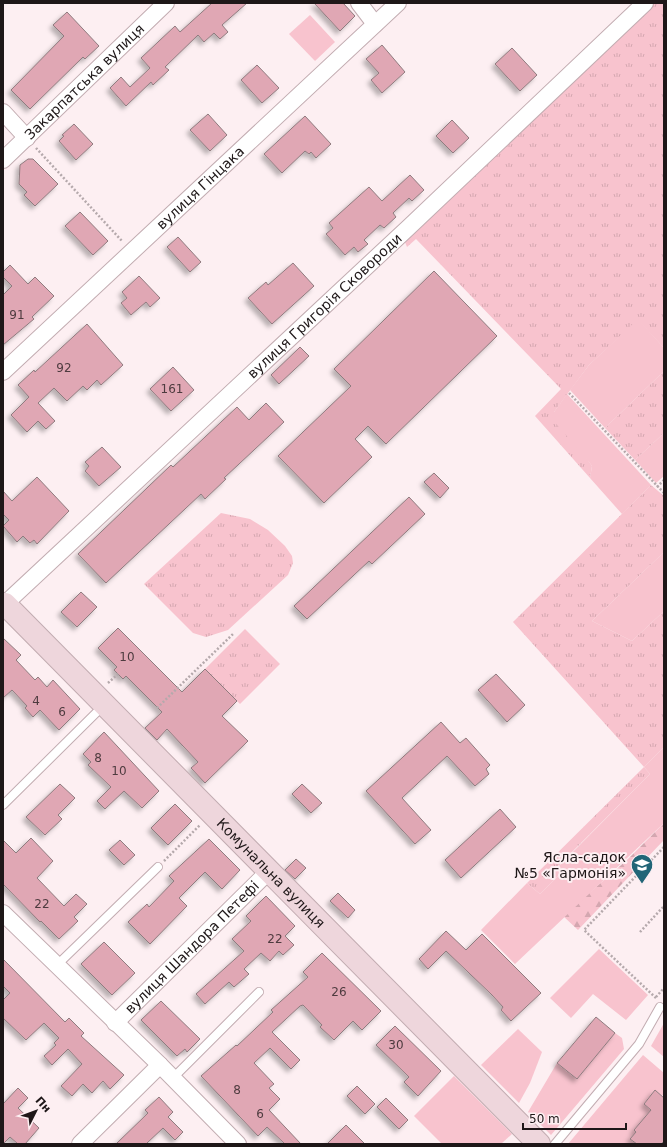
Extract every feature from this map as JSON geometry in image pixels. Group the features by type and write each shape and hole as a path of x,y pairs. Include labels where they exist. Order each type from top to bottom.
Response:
{"main road":[{"name":"Комунальна вулиця","path":"4,604 539,1144"}],"street":[{"name":"Закарпатська вулиця","path":"3,160 166,3"},
{"path":"359,3 375,24"},
{"name":"вулиця Гінцака","path":"3,372 398,3"},
{"name":"вулиця Григорія Сковороди","path":"4,604 403,233 645,3"},
{"path":"3,112 27,138"},
{"name":"вулиця Шандора Петефі","path":"115,1023 268,872"},
{"name":"вулиця Шандора Петефі","path":"3,913 56,966 160,1065 238,1144"},
{"path":"80,1144 160,1065"}],"lane":[{"path":"3,805 104,705"},
{"path":"56,966 158,866"},
{"path":"173,1078 259,992"},
{"path":"555,1144 639,1044 659,1003"}],"path":[{"path":"27,138 132,252"},
{"path":"570,393 664,493"},
{"path":"657,487 664,480"},
{"path":"157,708 233,634"},
{"path":"108,684 118,674"},
{"path":"158,866 211,814"},
{"path":"659,1003 656,997 584,930 664,847"},
{"path":"640,932 664,906"},
{"path":"656,997 664,988"}],"green space":[{"path":"652,3 664,3 664,348 638,320 589,365 554,412 592,466 590,478 535,416 561,389 416,239 407,247 405,242"},
{"path":"310,15 335,42 315,61 289,34"},
{"path":"638,319 664,348 664,371 605,428 570,390 589,365"},
{"path":"664,371 664,433 635,460 605,428"},
{"path":"567,394 651,485 622,514 590,478 592,466 552,419 554,412"},
{"path":"664,433 664,476 656,483 635,460"},
{"path":"651,485 664,496 664,552 592,621 632,641 664,611 664,747 644,767 513,622"},
{"path":"221,513 250,519 268,530 285,546 292,556 293,563 288,575 228,630 206,637 193,633 144,584"},
{"path":"664,552 664,611 632,641 592,621"},
{"path":"245,629 280,664 240,704 205,669"},
{"path":"664,747 664,823 515,964 481,930 527,883 540,894 559,875 555,870 650,774 644,767"},
{"path":"644,767 650,774 555,869 559,875 540,894 527,883"},
{"path":"664,823 664,840 578,930 563,916 628,859"},
{"path":"599,949 648,995 626,1020 593,994 571,1018 550,998"},
{"path":"664,1023 664,1057 651,1046"},
{"path":"518,1029 542,1052 530,1083 519,1103 481,1065"},
{"path":"615,1033 622,1038 624,1049 551,1135 528,1112 557,1063 577,1079"},
{"path":"643,1055 664,1073 664,1094 662,1096 655,1090 644,1104 651,1110 634,1130 636,1132 631,1139 637,1144 568,1144"},
{"path":"454,1076 512,1134 501,1144 442,1144 414,1116"}],"building":[{"path":"212,3 247,3 222,25 228,32 220,39 214,33 204,42 198,35 165,67 169,70 153,85 151,82 126,106 110,88 121,77 130,87 150,68 141,58 175,26 180,32"},
{"path":"314,3 343,3 355,16 340,31"},
{"path":"67,12 99,46 85,59 83,57 30,109 11,90 64,36 53,25"},
{"path":"382,45 405,72 382,93 371,80 379,73 366,59"},
{"path":"512,48 537,75 520,91 495,64"},
{"path":"257,65 279,88 262,103 241,80"},
{"path":"208,114 227,135 210,151 190,130"},
{"path":"305,116 331,144 316,158 311,152 309,154 305,151 282,173 264,154"},
{"path":"452,120 469,138 453,153 436,136"},
{"path":"74,124 93,144 76,160 59,141 64,136 62,135"},
{"path":"28,159 33,159 58,184 35,206 24,195 27,192 19,184 20,165"},
{"path":"410,175 424,190 412,201 409,198 393,213 396,217 384,228 380,225 364,240 368,244 358,252 354,247 345,255 326,234 333,228 329,223 369,187 382,201"},
{"path":"80,212 108,241 93,255 65,226"},
{"path":"178,237 201,262 190,272 167,247"},
{"path":"293,263 314,286 272,324 248,298 266,282 268,285"},
{"path":"10,265 28,284 35,277 54,296 32,317 34,319 3,345 3,295 12,286 3,277 3,272"},
{"path":"434,271 497,336 386,444 368,426 355,439 372,457 324,503 278,456 351,386 334,369"},
{"path":"139,276 160,298 150,307 146,302 131,315 121,303 127,298 122,292"},
{"path":"87,324 123,365 101,385 97,380 87,390 83,386 67,401 54,388 38,403 55,421 46,429 38,421 27,432 11,415 29,397 18,385 34,370 35,372"},
{"path":"300,347 309,356 279,384 271,375"},
{"path":"173,367 194,390 171,411 150,389"},
{"path":"266,403 284,422 224,478 226,479 205,499 201,494 106,583 78,554 171,465 173,467 237,407 249,420"},
{"path":"102,447 121,467 99,486 85,471 89,466 85,462"},
{"path":"434,473 449,488 440,498 424,482"},
{"path":"37,477 69,511 37,544 34,540 30,543 23,536 17,542 3,526 9,520 3,514 3,491 12,501"},
{"path":"409,497 425,514 372,564 369,561 307,619 294,606"},
{"path":"81,592 97,607 77,627 61,612"},
{"path":"118,628 182,692 205,669 237,701 222,716 248,741 205,783 191,768 198,762 167,729 157,740 145,728 162,712 126,676 123,679 114,670 117,667 98,648"},
{"path":"3,638 21,655 16,660 35,680 38,677 47,687 53,680 80,709 59,730 40,710 33,717 25,708 27,706 12,690 3,698"},
{"path":"496,674 525,705 507,722 478,690"},
{"path":"441,722 460,743 466,738 490,765 486,769 489,774 475,786 447,756 402,798 431,830 415,844 366,791"},
{"path":"104,732 159,791 142,808 124,791 105,809 97,801 111,787 88,765 91,762 83,754"},
{"path":"60,784 75,798 58,815 62,819 45,835 26,817"},
{"path":"302,784 322,803 311,813 292,794"},
{"path":"175,804 192,821 168,845 151,828"},
{"path":"500,809 516,827 461,878 445,860"},
{"path":"31,838 53,861 37,878 64,906 76,894 87,904 74,917 78,921 59,939 3,884 3,840 16,853"},
{"path":"209,839 240,870 222,889 205,872 179,898 187,906 150,944 128,922 147,904 149,907 174,881 169,876"},
{"path":"120,840 135,855 124,865 109,850"},
{"path":"296,859 306,868 295,879 285,870"},
{"path":"338,893 355,910 348,918 330,901"},
{"path":"266,896 295,926 285,936 294,945 283,955 279,951 270,961 261,953 244,969 249,974 234,987 229,982 205,1004 196,994 244,951 232,939 251,921 246,916"},
{"path":"446,931 466,950 482,934 541,993 511,1021 501,1010 503,1007 492,995 446,951 428,969 419,959"},
{"path":"104,942 135,973 112,995 81,964"},
{"path":"322,953 381,1011 362,1030 353,1021 334,1040 320,1027 322,1025 303,1005 300,1006 272,1032 300,1060 291,1069 270,1048 254,1063 274,1084 269,1088 280,1099 269,1110 301,1144 285,1144 267,1127 258,1136 201,1076 236,1045 237,1046 273,1012 271,1010 308,977 303,972"},
{"path":"3,959 65,1022 69,1018 84,1033 81,1036 124,1075 110,1089 103,1081 92,1093 83,1084 72,1096 61,1086 82,1064 68,1049 52,1065 44,1056 56,1045 54,1043 59,1038 44,1023 26,1040 3,1018 3,1000 10,993 3,986"},
{"path":"161,1001 200,1039 187,1052 185,1049 177,1056 141,1020"},
{"path":"596,1017 615,1033 577,1079 557,1063"},
{"path":"395,1026 441,1071 418,1096 404,1082 409,1077 376,1045"},
{"path":"357,1086 375,1104 365,1114 347,1096"},
{"path":"18,1088 28,1098 18,1108 39,1128 25,1144 18,1144 10,1137 3,1144 3,1104"},
{"path":"655,1090 664,1098 664,1141 661,1144 637,1144 630,1139 636,1132 634,1130 651,1110 644,1104"},
{"path":"159,1097 173,1112 168,1117 183,1132 175,1140 163,1128 146,1144 116,1144 148,1113 145,1110"},
{"path":"386,1098 408,1120 399,1129 377,1107"},
{"path":"346,1125 365,1144 327,1144"}],"place":[{"name":"Ясла-садок №5 «Гармонія»","path":"642,884"}]}
